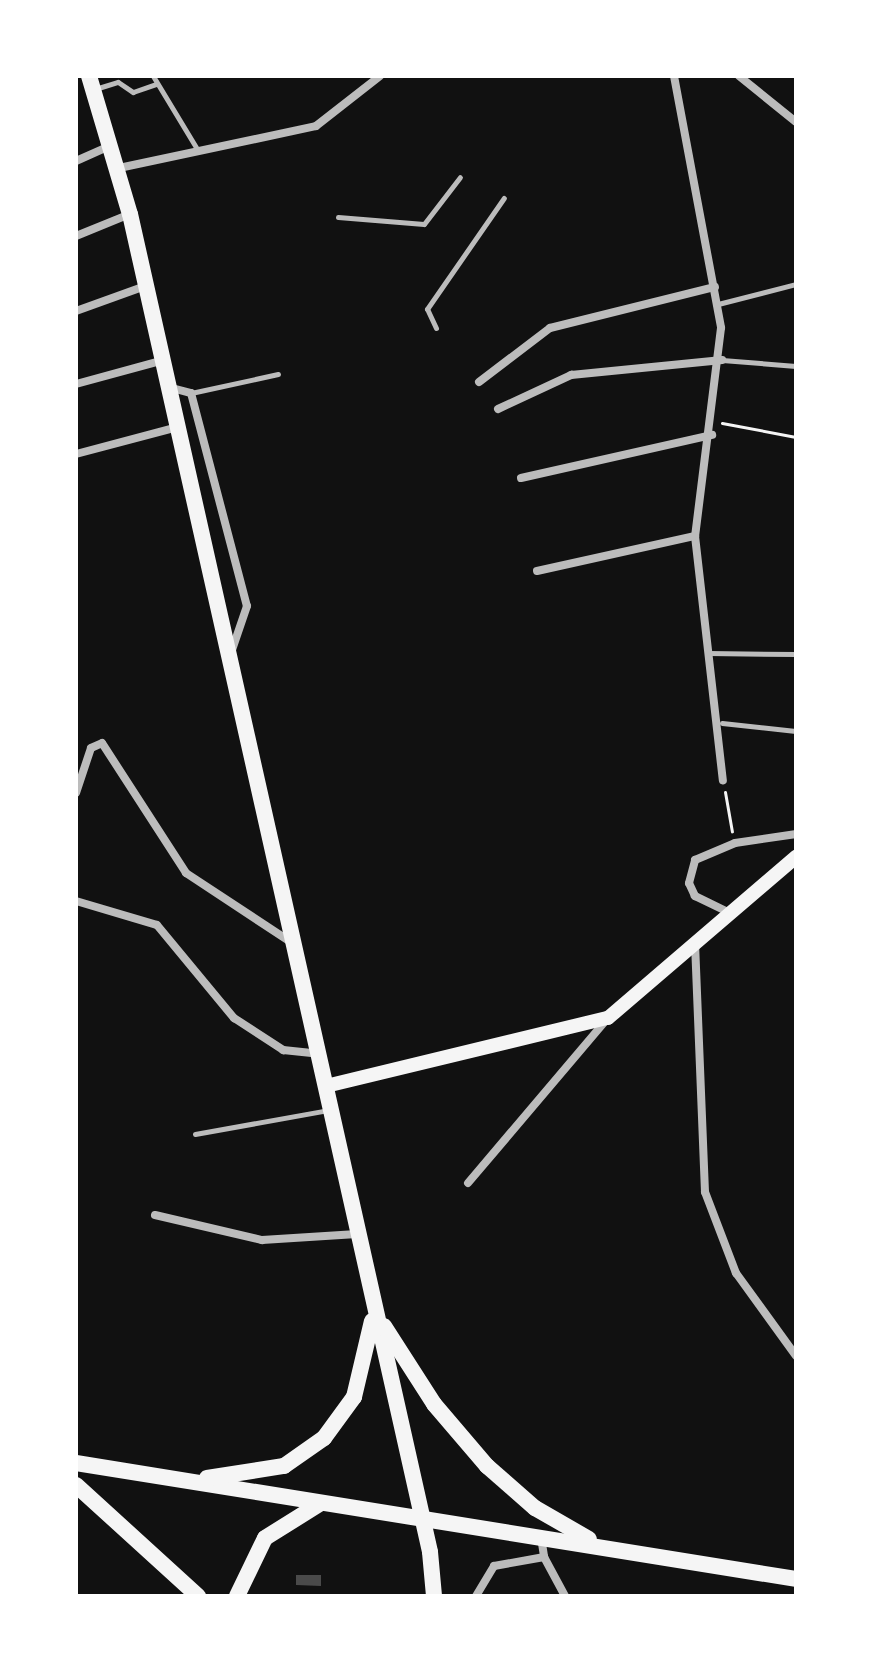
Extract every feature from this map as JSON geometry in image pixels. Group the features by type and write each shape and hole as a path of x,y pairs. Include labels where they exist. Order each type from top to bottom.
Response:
{"main road":[{"path":"76,83 91,81 113,145 130,214 174,428 229,657 430,1552 434,1596"},
{"path":"326,1086 608,1018 728,912 796,857"},
{"path":"181,1479 269,1469 306,1454 354,1397 374,1307"},
{"path":"374,1307 434,1404 535,1508 606,1547"},
{"path":"76,1463 796,1579"},
{"path":"76,1485 198,1596"},
{"path":"237,1596 265,1538 321,1503"},
{"path":"535,1508 535,1535"}],"street":[{"path":"119,168 316,126 380,76"},
{"path":"674,76 718,304 722,360 695,536 707,653 722,723 723,780"},
{"path":"739,76 796,122"},
{"path":"76,161 113,145"},
{"path":"76,236 130,214"},
{"path":"76,311 145,286"},
{"path":"479,382 550,328 715,287"},
{"path":"498,409 571,375 722,360"},
{"path":"76,384 160,361"},
{"path":"165,386 191,393 247,606 229,657"},
{"path":"76,454 174,428"},
{"path":"521,478 712,435"},
{"path":"537,571 695,536"},
{"path":"76,793 91,748 107,747 186,873 292,944"},
{"path":"728,912 700,902 689,872 702,855 735,843 796,834"},
{"path":"76,901 157,925 234,1018 283,1050 319,1054"},
{"path":"695,942 705,1192 736,1273 796,1356"},
{"path":"468,1183 608,1018"},
{"path":"155,1215 262,1240 357,1234"},
{"path":"535,1535 565,1596"},
{"path":"476,1596 494,1566 544,1557"}],"lane":[{"path":"153,76 197,149"},
{"path":"91,81 116,82 133,92 156,84"},
{"path":"338,217 424,224 460,177"},
{"path":"436,328 427,309 504,198"},
{"path":"718,304 796,284"},
{"path":"722,360 796,366"},
{"path":"191,393 278,374"},
{"path":"707,653 796,654"},
{"path":"722,723 796,731"},
{"path":"195,1134 329,1109"}],"path":[{"path":"714,422 796,437"},
{"path":"723,780 735,843"}],"building":[{"path":"296,1575 321,1575 321,1586 296,1585"}]}
